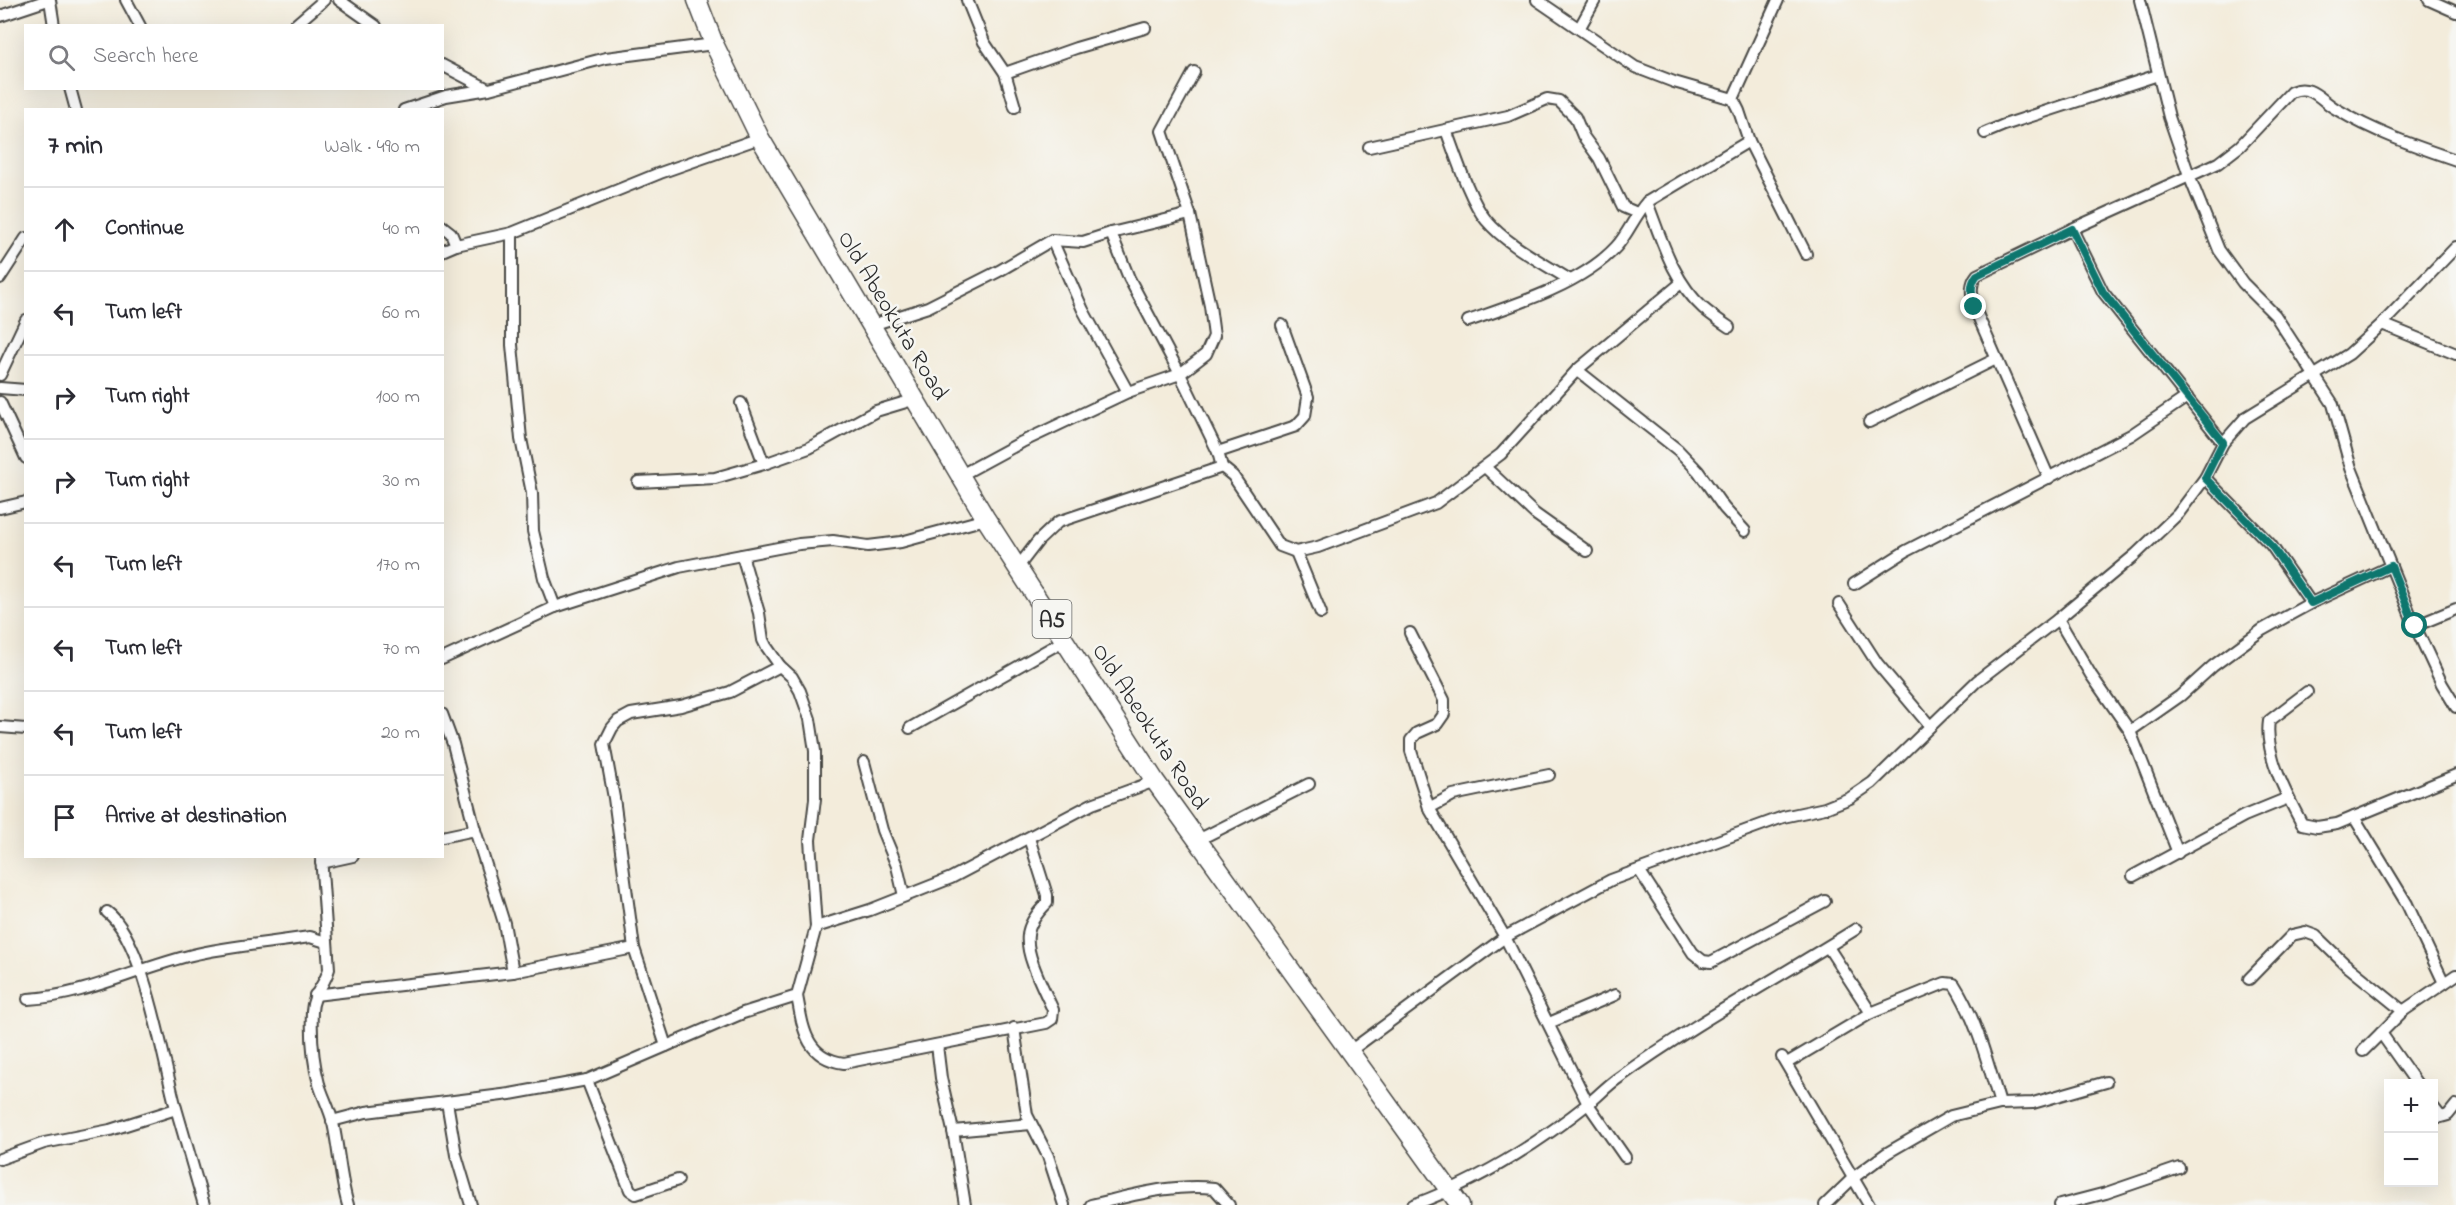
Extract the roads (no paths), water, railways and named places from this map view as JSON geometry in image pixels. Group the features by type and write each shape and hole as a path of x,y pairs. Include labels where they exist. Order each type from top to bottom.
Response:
{"highway":[{"name":"Old Abeokuta Road","path":"697,0 714,44 760,138 986,519 1155,781 1455,1198"}],"street":[{"path":"0,16 49,0 54,24"},
{"path":"126,0 139,24"},
{"path":"296,24 324,0"},
{"path":"339,0 373,24"},
{"path":"967,0 984,42 1005,73 1016,107"},
{"path":"1537,0 1580,27 1635,67 1674,82 1733,99 1749,141 1806,254"},
{"path":"1580,27 1595,0"},
{"path":"1733,99 1778,0"},
{"path":"2149,0 2141,5 2169,117 2219,250 2243,283 2275,315 2334,404 2351,468 2415,626 2442,684 2456,707"},
{"path":"2429,0 2456,12"},
{"path":"1005,73 1076,48 1145,28"},
{"path":"411,108 446,96 489,89 606,58 714,44"},
{"path":"444,66 489,89"},
{"path":"961,475 1022,442 1128,392 1179,374 1206,354 1214,336 1210,306 1190,214 1162,131 1194,72"},
{"path":"1985,134 2057,107 2158,75"},
{"path":"2049,478 1974,307 1971,290 1972,280 1977,275 2218,163 2240,146 2291,92 2300,88 2310,91 2334,108 2377,132 2456,160"},
{"path":"71,90 75,108"},
{"path":"1369,147 1508,116 1547,99 1559,101 1575,117 1583,136 1599,158 1623,207 1637,213"},
{"path":"1446,130 1462,174 1485,219 1507,239 1570,280"},
{"path":"444,250 456,245 512,233 660,173 760,138"},
{"path":"1468,321 1570,280 1600,261 1617,246 1637,213 1647,202 1749,141"},
{"path":"1647,202 1681,283 1702,308 1729,327"},
{"path":"872,325 928,307 999,271 1052,240 1083,242 1190,214"},
{"path":"447,229 456,245"},
{"path":"2072,229 2103,292 2223,442"},
{"path":"512,233 512,345 521,439 532,494 533,531 544,578 555,607"},
{"path":"1111,233 1129,278 1218,452 1222,467 1233,477 1280,546 1296,552 1318,547 1436,503 1501,454 1578,370 1681,283"},
{"path":"1052,240 1083,310 1128,392"},
{"path":"0,278 24,241"},
{"path":"1350,1051 1505,938 1611,880 1783,817 1824,808 1850,798 1872,783 1977,681 2058,619 2135,555 2178,514 2205,478 2223,442 2245,417 2349,354 2382,324 2456,247"},
{"path":"0,375 24,324"},
{"path":"2382,324 2456,354"},
{"path":"1218,452 1296,426 1305,416 1308,398 1282,325"},
{"path":"1869,422 1996,359"},
{"path":"1578,370 1678,450 1698,471 1724,508 1745,531"},
{"path":"0,388 24,390"},
{"path":"1854,584 1906,551 2131,435 2187,397"},
{"path":"638,482 715,478 764,464 809,448 876,411 916,399"},
{"path":"0,402 24,454"},
{"path":"741,403 764,464"},
{"path":"1018,567 1038,541 1058,522 1222,467"},
{"path":"1485,467 1535,514 1587,551"},
{"path":"2205,478 2271,545 2311,603"},
{"path":"0,508 24,502"},
{"path":"444,658 555,607 679,567 799,544 833,541 868,546 901,542 986,519"},
{"path":"1296,552 1321,613"},
{"path":"742,555 759,613 763,639 780,666 792,677 800,691 810,719 815,751 815,799 810,840 816,927 797,996 805,1037 822,1057 844,1063 1046,1023 1052,1019 1053,1010 1029,952 1028,935 1038,912 1047,903 1047,896 1029,838"},
{"path":"2130,731 2180,696 2213,666 2262,630 2311,603 2391,566"},
{"path":"1839,604 1877,663 1930,726"},
{"path":"2415,626 2456,609"},
{"path":"2058,619 2091,675 2130,731 2178,853"},
{"path":"1410,633 1444,700 1444,714 1437,723 1417,733 1410,740 1411,751 1429,808 1505,938 1588,1104 1625,1157"},
{"path":"910,728 1065,640"},
{"path":"666,1046 634,948 614,798 604,744 618,721 631,714 681,706 730,692 780,666"},
{"path":"2307,692 2269,721 2267,734 2288,798 2302,824 2317,827 2337,824 2456,775"},
{"path":"444,719 504,923 513,972"},
{"path":"0,727 24,729"},
{"path":"864,762 882,830 897,866 904,896"},
{"path":"1429,808 1453,795 1549,775"},
{"path":"816,927 870,910 951,878 1092,804 1155,781"},
{"path":"1198,840 1309,783"},
{"path":"2133,876 2244,816 2288,798"},
{"path":"2354,818 2407,904 2444,982"},
{"path":"444,837 475,830"},
{"path":"337,858 321,860 328,969 326,982 315,995 312,1009 313,1041 319,1082 332,1121 342,1186 348,1205"},
{"path":"1639,870 1692,953 1703,961 1711,962 1825,901"},
{"path":"107,912 116,918 142,969 176,1108 204,1205"},
{"path":"310,937 325,926"},
{"path":"1413,1205 1455,1198 1588,1104 1615,1080 1703,1022 1856,929"},
{"path":"2248,979 2292,935 2305,932 2316,936 2345,964 2403,1011"},
{"path":"28,999 53,998 194,954 310,937 326,942"},
{"path":"1828,947 1871,1013"},
{"path":"315,995 513,972 634,948"},
{"path":"2363,1052 2403,1011 2456,975"},
{"path":"1869,1205 1785,1060 1871,1013 1945,983 1954,984 1961,995 1983,1048 2000,1104"},
{"path":"332,1121 366,1112 587,1080 743,1013 797,996"},
{"path":"1549,1023 1615,996"},
{"path":"1014,1028 1023,1096 1031,1124 1048,1156 1064,1205"},
{"path":"2381,1033 2413,1079"},
{"path":"937,1045 964,1205"},
{"path":"587,1080 632,1192 644,1192 678,1180"},
{"path":"1825,1205 1852,1178 1887,1153 1951,1116 2000,1104 2033,1103 2106,1082"},
{"path":"447,1102 456,1155 471,1205"},
{"path":"2438,1114 2441,1117 2448,1115 2456,1105"},
{"path":"0,1159 44,1143 110,1130 176,1108"},
{"path":"953,1131 1031,1124"},
{"path":"2060,1205 2106,1193 2179,1168"},
{"path":"1091,1205 1196,1185 1214,1188 1229,1205"}]}
